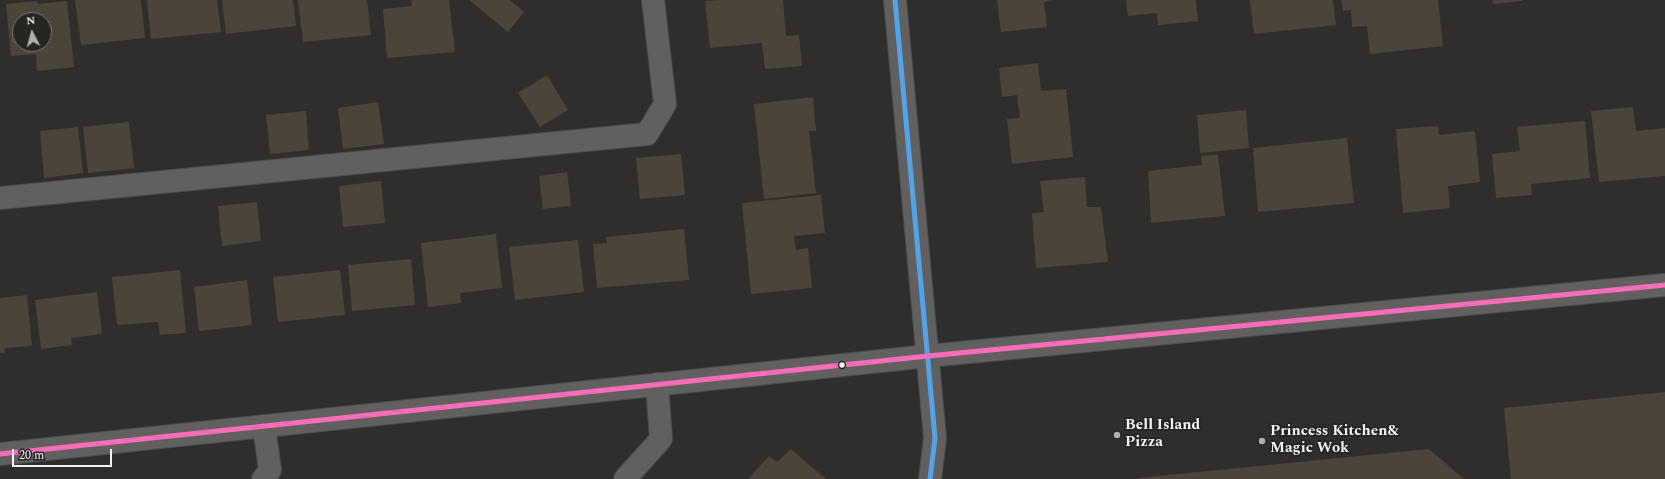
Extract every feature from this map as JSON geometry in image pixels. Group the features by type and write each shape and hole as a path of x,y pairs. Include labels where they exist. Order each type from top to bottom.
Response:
{"street":[{"path":"0,198 647,134 665,104 653,0"},
{"path":"895,0 935,438 930,479"},
{"path":"0,454 928,356 1665,285"},
{"path":"625,479 661,439 657,384"},
{"path":"263,479 270,470 264,426"}],"building":[{"path":"75,0 141,0 145,38 81,45"},
{"path":"147,0 217,0 221,32 151,39"},
{"path":"222,0 293,0 296,26 226,34"},
{"path":"298,0 367,0 371,35 303,42"},
{"path":"411,0 449,0 455,52 387,58 383,9 412,6"},
{"path":"469,0 510,0 524,12 508,32"},
{"path":"783,0 786,36 799,35 802,66 765,69 762,43 710,48 705,1"},
{"path":"997,0 1053,0 1044,2 1047,27 1001,32"},
{"path":"1126,0 1196,0 1198,21 1158,25 1157,13 1128,16"},
{"path":"1250,0 1333,0 1336,25 1254,34"},
{"path":"1341,0 1438,0 1443,46 1370,54 1367,26 1352,27 1351,10 1343,11"},
{"path":"1493,0 1522,0 1522,1 1493,4"},
{"path":"37,1 38,4 67,1 74,67 37,71 36,54 11,56 6,4"},
{"path":"1038,63 1041,91 1066,89 1073,157 1012,164 1007,119 1020,118 1017,95 1002,97 999,68"},
{"path":"547,75 568,110 540,127 518,93"},
{"path":"813,97 816,131 809,131 816,193 764,199 754,104"},
{"path":"378,102 384,144 343,149 338,108"},
{"path":"1633,107 1636,131 1665,128 1665,176 1599,182 1591,111"},
{"path":"1246,110 1249,148 1200,153 1197,115"},
{"path":"306,111 309,150 270,154 266,115"},
{"path":"1585,121 1590,178 1531,184 1532,195 1496,198 1492,154 1520,151 1517,127"},
{"path":"129,122 134,168 88,173 83,127"},
{"path":"1438,126 1439,135 1475,131 1480,182 1448,186 1450,208 1403,213 1396,129"},
{"path":"78,127 83,173 44,178 40,131"},
{"path":"1347,138 1354,203 1258,212 1253,148"},
{"path":"681,154 685,195 640,199 636,158"},
{"path":"1218,155 1225,216 1151,223 1148,171 1202,165 1201,156"},
{"path":"567,172 571,206 543,209 539,176"},
{"path":"1085,177 1087,207 1101,207 1108,262 1036,268 1032,213 1044,212 1040,181"},
{"path":"381,181 385,223 343,227 339,186"},
{"path":"821,195 825,233 794,236 796,250 808,248 812,288 751,294 742,203"},
{"path":"257,202 261,241 222,246 218,206"},
{"path":"684,229 689,280 597,288 593,244 607,243 606,237"},
{"path":"496,234 502,288 460,293 461,303 428,307 421,243"},
{"path":"578,240 584,292 515,300 509,247"},
{"path":"411,259 415,305 352,311 348,265"},
{"path":"180,270 186,333 160,335 158,322 117,325 112,277"},
{"path":"340,270 345,315 278,322 273,277"},
{"path":"247,280 252,325 199,331 194,287"},
{"path":"97,292 102,334 71,338 72,345 41,349 35,300"},
{"path":"27,295 32,346 5,348 5,353 0,353 0,298"},
{"path":"1665,392 1665,479 1511,479 1504,408"},
{"path":"791,449 826,479 748,479 769,456 777,462"},
{"path":"1429,449 1464,479 1139,479 1139,478"}],"transit line":[{"path":"895,0 935,438 930,479"},
{"path":"0,454 928,356 1665,285"}],"place":[{"name":"Bell Island Pizza","path":"1117,435"},
{"name":"Princess Kitchen& Magic Wok","path":"1262,441"}]}
